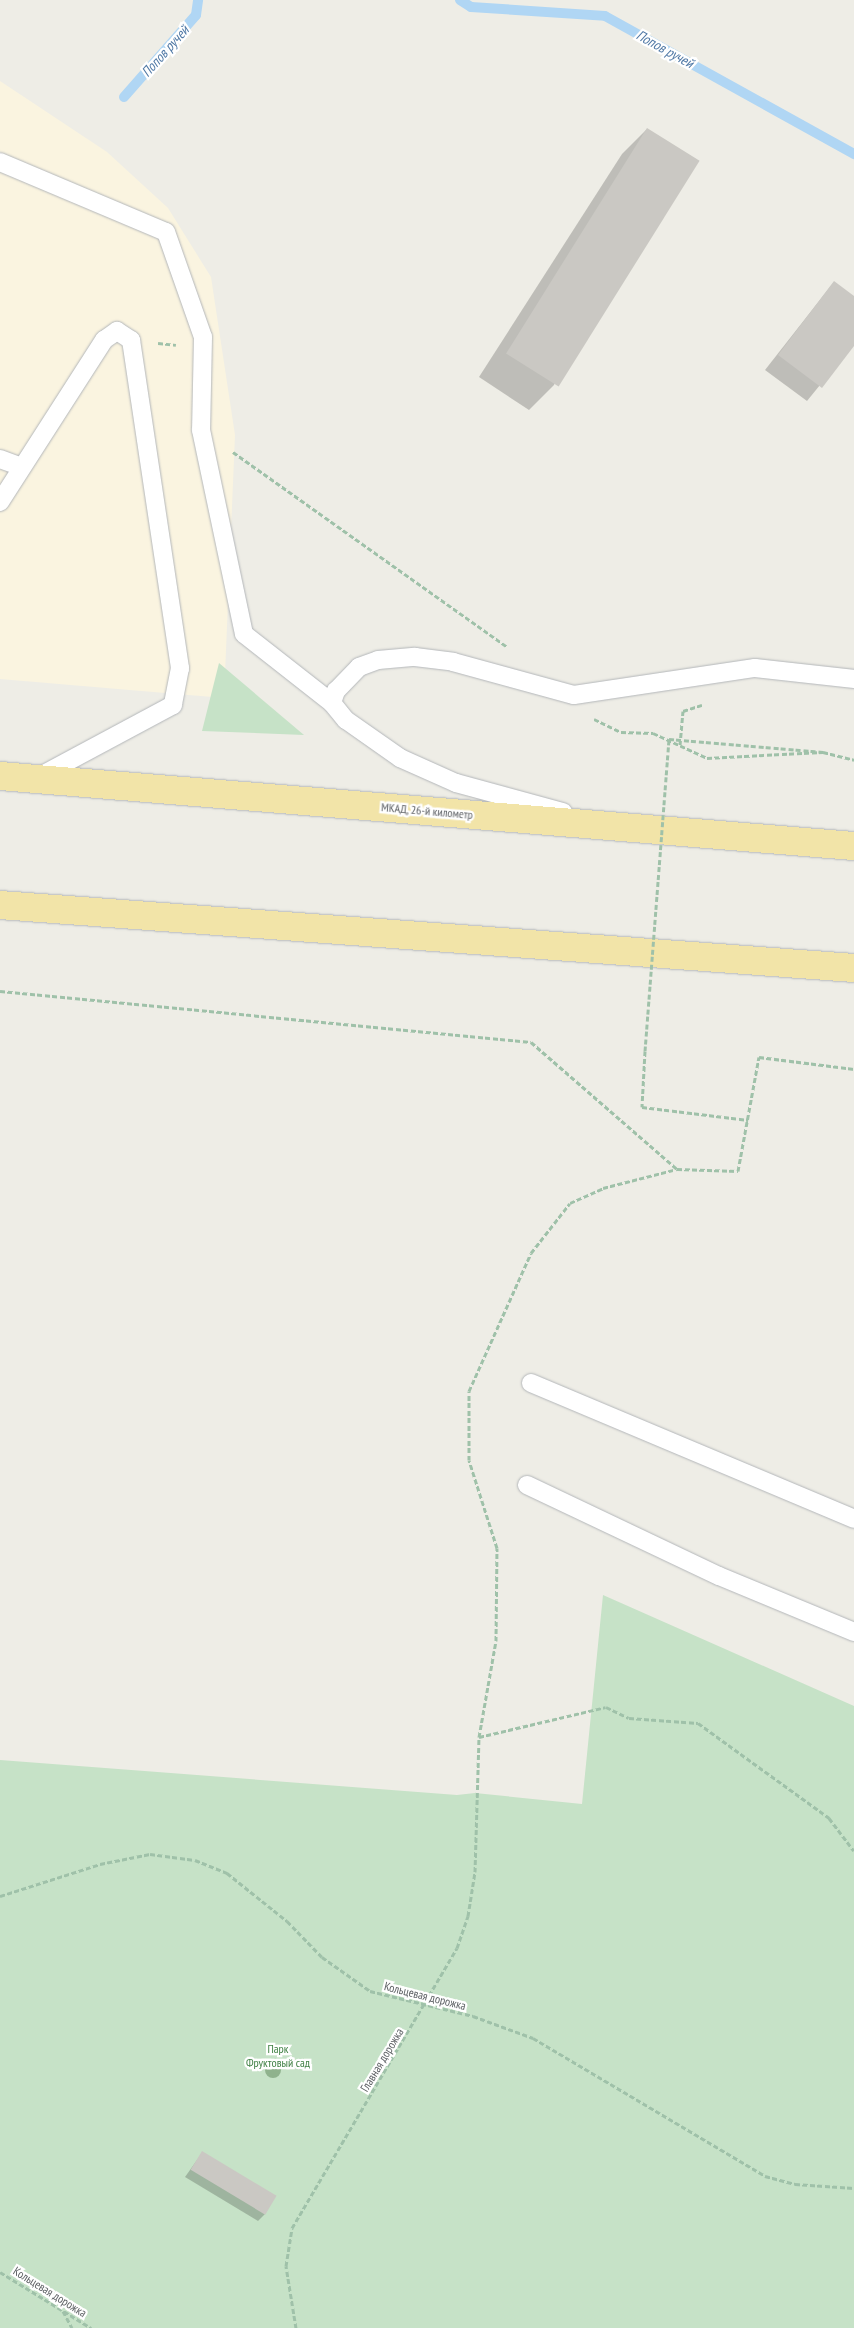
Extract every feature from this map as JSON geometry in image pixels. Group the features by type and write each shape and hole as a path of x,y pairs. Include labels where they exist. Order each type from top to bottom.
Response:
{"highway":[{"name":"МКАД, 26-й километр","path":"0,776 854,846"},
{"path":"0,905 854,968"}],"lane":[{"path":"0,162 166,232 203,337 202,430 244,634 332,703 353,725 422,769 456,784 613,826"},
{"path":"0,502 104,340 117,330 132,340 180,668 173,705 37,779"},
{"path":"0,459 22,467"},
{"path":"332,703 336,691 359,667 378,660 415,657 453,662 574,695 755,668 854,679"},
{"path":"531,1383 854,1520"},
{"path":"527,1485 719,1576 854,1632"}],"path":[{"path":"202,430 509,649"},
{"path":"574,695 593,718 621,732 653,733 707,758 823,752"},
{"path":"680,745 683,711 710,702"},
{"path":"854,760 823,752 669,739 642,1107 748,1120 759,1057 854,1069"},
{"path":"0,991 531,1042 677,1169"},
{"path":"479,1737 606,1707 629,1718 698,1724 829,1818 854,1851"},
{"name":"Главная дорожка","path":"296,2328 286,2266 292,2228 457,1948 468,1916 475,1872 475,1793"},
{"name":"Кольцевая дорожка","path":"0,1896 100,1864 150,1854 195,1860 227,1873 287,1921 322,1957 370,1991 473,2016 533,2038 766,2176 795,2184 854,2188"},
{"name":"Кольцевая дорожка","path":"0,2272 91,2328"},
{"path":"62,2309 72,2328"}],"shaded area":[{"path":"0,81 107,152 168,208 211,277 235,435 224,698 0,679"}],"green space":[{"path":"219,663 304,735 202,731"},
{"name":"Парк Фруктовый сад","path":"603,1595 854,1706 854,2328 0,2328 0,1760 457,1795 475,1793 582,1804"}],"building":[{"path":"647,128 700,161 559,386 506,354"},
{"path":"834,281 854,296 854,346 822,388 778,355"},
{"path":"202,2151 277,2196 265,2215 191,2170"}],"waterway":[{"name":"Попов ручей","path":"124,97 196,15 198,0"},
{"name":"Попов ручей","path":"460,0 471,7 605,16 854,154"}]}
